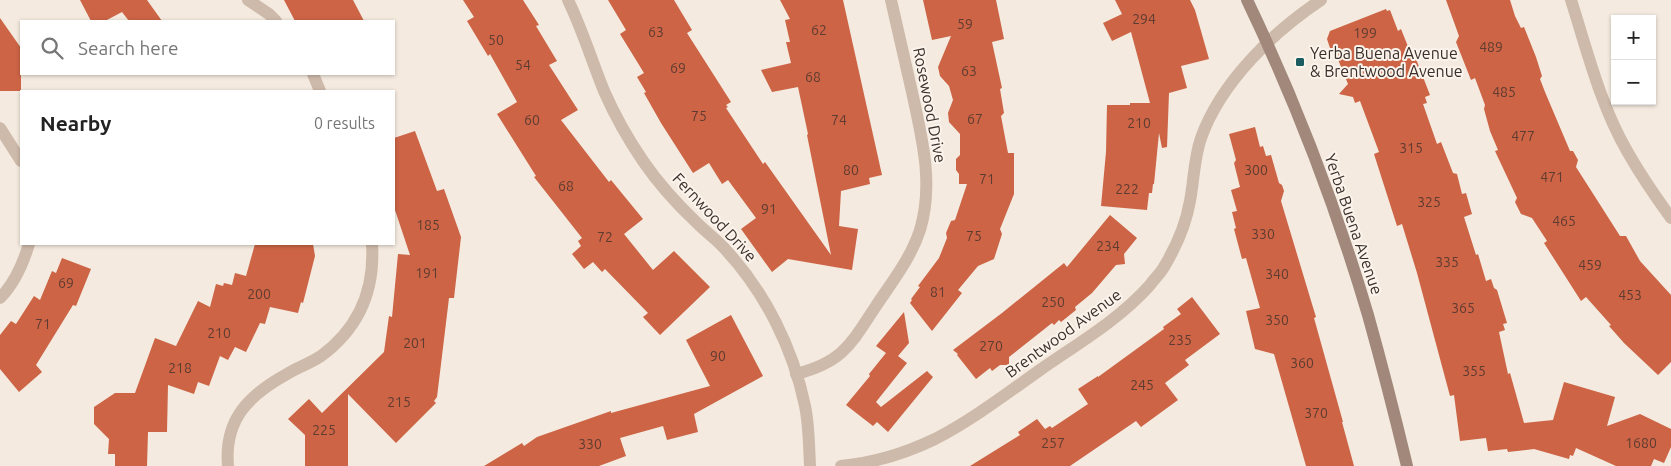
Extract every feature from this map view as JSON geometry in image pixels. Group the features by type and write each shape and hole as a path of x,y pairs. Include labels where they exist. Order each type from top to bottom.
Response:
{"street":[{"path":"248,0 275,20"},
{"name":"Fernwood Drive","path":"568,0 589,49 604,92 621,128 644,163 670,195 725,248 748,276 785,340 805,406 810,466"},
{"name":"Rosewood Drive","path":"796,374 823,366 835,359 851,343 906,262 920,231 926,203 927,172 922,136 891,0"},
{"name":"Yerba Buena Avenue","path":"1247,0 1310,143 1350,256 1368,316 1407,466"},
{"name":"Brentwood Avenue","path":"841,466 858,464 898,454 942,435 979,413 1108,323 1138,299 1163,269 1180,236 1190,202 1194,169 1201,137 1216,107 1238,74 1267,43 1306,10 1321,0"},
{"path":"1571,0 1598,83 1622,142 1653,193 1671,218"},
{"path":"313,75 320,90"},
{"path":"0,128 20,159"},
{"path":"0,298 9,290 24,262 28,245"},
{"path":"228,466 226,449 232,426 243,406 264,388 319,357 341,340 357,318 368,292 373,263 372,245"}],"building":[{"path":"80,0 147,0 161,20 128,20 122,12 107,20 90,20"},
{"path":"284,0 353,0 363,20 294,20"},
{"path":"463,0 523,0 539,25 536,26 557,61 549,65 578,110 561,120 609,182 611,180 643,219 624,234 653,270 674,251 710,287 660,335 643,317 648,313 605,269 602,272 593,262 584,269 572,254 581,246 578,241 582,238 534,177 536,176 497,114 517,102 490,54 488,56 467,21 474,17"},
{"path":"608,0 674,0 692,30 687,33 731,102 726,105 728,107 726,108 763,164 765,162 831,255 798,87 772,92 761,70 791,63 786,42 790,42 785,20 790,19 780,0 843,0 882,175 869,178 870,184 841,191 839,226 858,229 852,270 788,259 772,272 741,229 756,218 728,180 722,184 709,163 693,173 661,123 637,77 644,73 620,34 626,30"},
{"path":"923,0 996,0 1004,39 992,42 1002,88 1000,89 1004,113 1001,116 1008,153 1014,153 1014,194 1000,229 1002,234 994,259 978,266 958,290 962,293 932,331 910,303 920,287 918,286 939,258 947,238 946,233 951,221 955,220 967,184 959,184 956,159 960,155 960,134 949,122 948,113 953,100 949,86 940,76 938,67 951,36 932,40"},
{"path":"1115,0 1190,0 1195,10 1209,59 1181,66 1187,88 1169,93 1167,147 1162,148 1159,133 1154,184 1152,193 1149,193 1147,210 1101,206 1106,152 1107,105 1150,103 1131,32 1112,41 1103,23 1122,14"},
{"path":"1446,0 1510,0 1515,16 1521,28 1524,27 1536,57 1542,76 1540,79 1570,151 1573,151 1578,160 1576,167 1620,236 1626,236 1640,261 1671,295 1671,362 1658,375 1624,343 1586,297 1581,301 1544,243 1547,241 1532,218 1521,214 1515,202 1517,198 1495,151 1498,150 1490,131 1484,109 1485,105 1475,78 1471,80 1456,42 1459,36"},
{"path":"1386,9 1387,11 1390,10 1398,31 1401,29 1413,59 1416,59 1430,95 1425,97 1427,103 1423,104 1437,144 1441,142 1453,173 1457,174 1462,194 1466,193 1472,214 1464,217 1486,281 1491,279 1494,288 1497,290 1507,323 1503,324 1505,330 1499,332 1508,374 1510,373 1524,423 1553,420 1564,382 1615,397 1607,426 1640,414 1671,429 1671,447 1664,463 1654,459 1651,466 1616,466 1576,448 1573,456 1570,455 1569,459 1534,449 1508,452 1507,449 1488,451 1486,438 1460,441 1454,395 1450,396 1402,224 1397,226 1374,154 1379,152 1360,101 1355,103 1353,97 1339,94 1348,84 1335,52 1330,48 1327,39 1330,31"},
{"path":"0,18 20,47 21,90 0,91"},
{"path":"1255,127 1260,147 1263,146 1266,156 1271,155 1279,183 1284,191 1281,201 1316,317 1314,318 1354,466 1306,466 1274,354 1255,349 1246,311 1260,308 1246,258 1242,259 1234,229 1236,228 1232,212 1237,211 1231,190 1240,187 1234,163 1236,160 1229,134"},
{"path":"415,131 437,191 444,189 461,237 454,298 449,298 437,397 434,401 436,403 396,443 348,394 348,466 305,466 305,435 288,419 309,399 322,413 384,352 389,316 392,317 398,254 410,255 395,210 395,138"},
{"path":"1110,215 1137,238 1124,254 1125,264 1116,265 1092,293 1075,307 1076,310 1061,322 1059,320 1054,325 1052,323 1009,357 1009,365 1000,365 992,371 990,368 976,379 953,350 1064,263 1067,267"},
{"path":"255,245 313,245 315,256 303,303 301,302 298,313 270,307 265,324 260,323 246,352 235,347 228,360 220,356 209,386 198,382 194,394 168,385 167,432 148,432 147,466 115,466 115,454 108,454 109,439 94,424 94,407 115,393 135,393 155,338 176,346 198,301 210,307 216,284 223,286 224,283 232,285 235,273 246,276"},
{"path":"62,258 91,269 76,306 73,305 36,365 42,372 19,392 0,369 0,335 11,321 16,324 34,296 40,300 52,271 56,273"},
{"path":"1192,297 1220,334 1185,360 1189,365 1165,383 1178,400 1141,427 1136,421 1070,466 970,466 1020,435 1018,432 1037,419 1045,429 1050,426 1052,428 1088,404 1078,389 1098,377 1164,329 1163,327 1181,314 1177,309"},
{"path":"904,312 909,343 898,356 907,363 876,402 881,407 927,371 933,377 888,432 877,422 873,426 846,405 886,353 876,346"},
{"path":"731,315 763,376 694,414 698,432 667,440 663,426 620,438 626,456 599,466 484,466 522,443 524,446 537,437 611,411 611,413 710,386 686,340"}],"place":[{"name":"Yerba Buena Avenue & Brentwood Avenue","path":"1300,62"}]}
